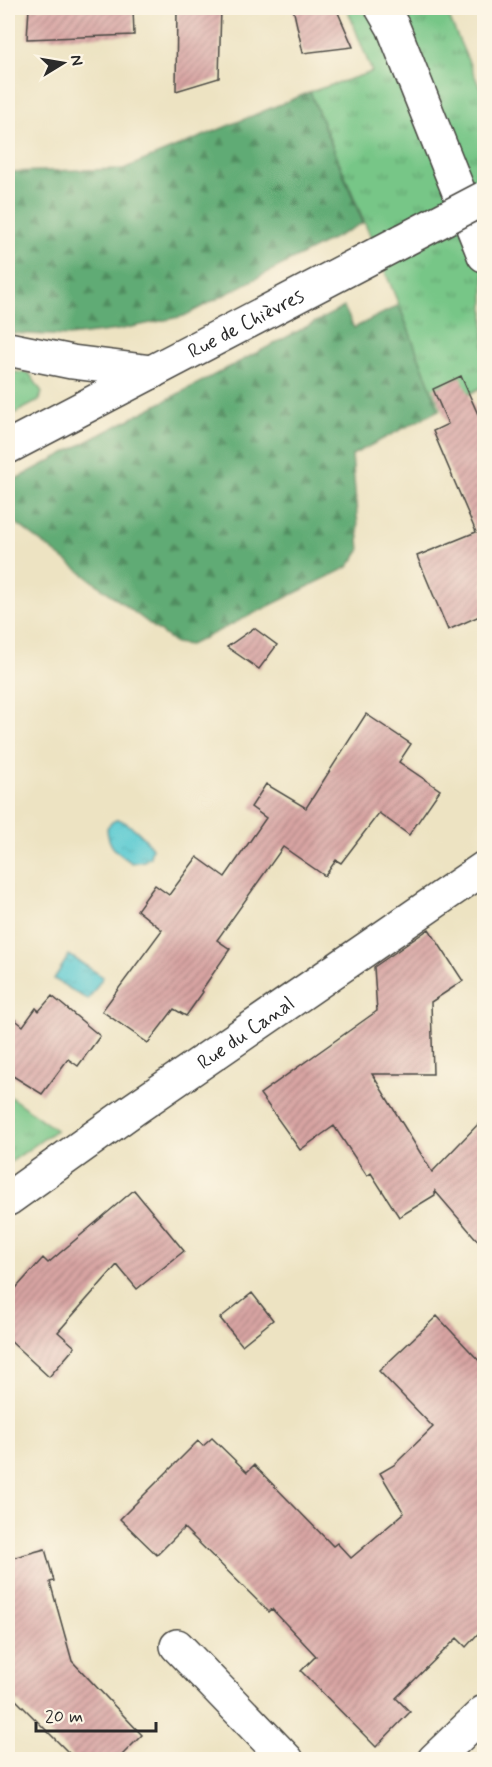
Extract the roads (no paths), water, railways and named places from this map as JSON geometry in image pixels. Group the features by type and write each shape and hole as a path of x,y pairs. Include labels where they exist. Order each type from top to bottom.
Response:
{"street":[{"path":"382,8 393,27 484,255"},
{"name":"Rue de Chièvres","path":"8,447 484,198"},
{"path":"8,350 72,362 152,372"},
{"name":"Rue du Canal","path":"8,1199 124,1116 484,868"},
{"path":"177,1646 287,1760"},
{"path":"434,1760 484,1712"}],"water":[{"path":"118,819 132,827 145,839 152,848 150,857 144,861 132,863 114,849 109,840 107,828"},
{"path":"69,955 103,977 88,1000 54,979"}]}
